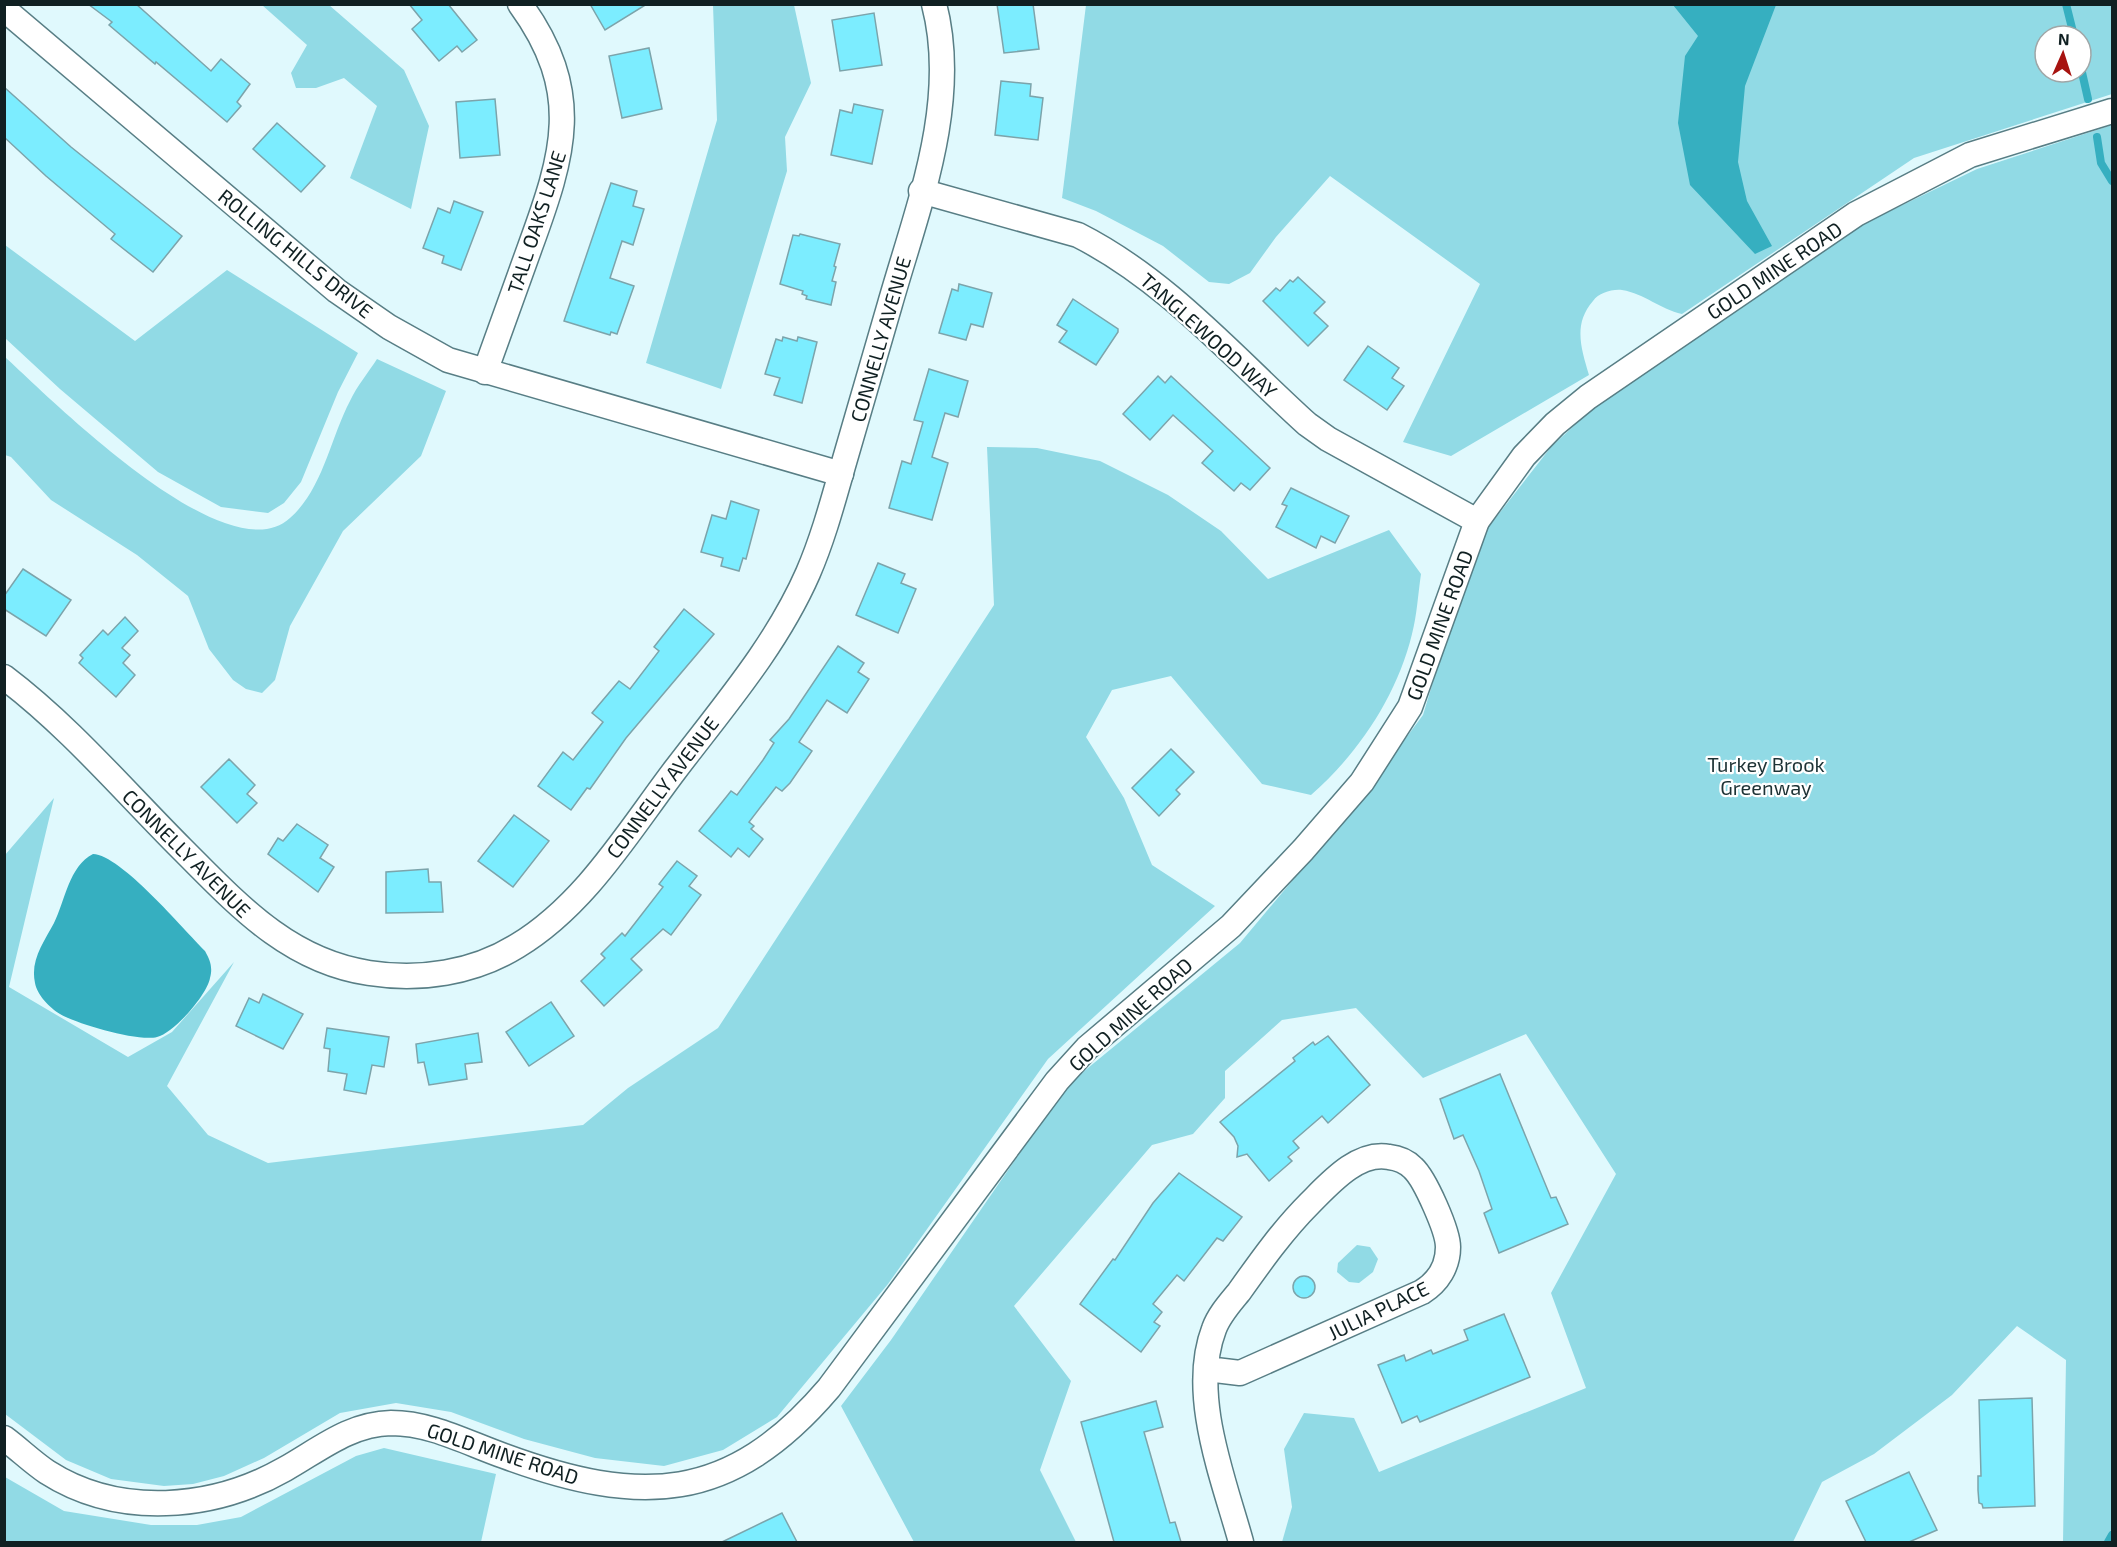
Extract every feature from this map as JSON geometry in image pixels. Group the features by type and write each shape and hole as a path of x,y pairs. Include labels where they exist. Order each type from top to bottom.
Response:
{"street":[{"name":"TALL OAKS LANE","path":"485,372 549,194 562,145 563,126 559,85 543,42 520,4"},
{"name":"CONNELLY AVENUE","path":"4,676 61,727 251,916 295,949 325,962 373,974 422,976 462,970 516,947 545,927 572,904 606,862 770,645 809,570 841,474 941,112 943,58 934,4"},
{"name":"ROLLING HILLS DRIVE","path":"4,9 337,291 389,327 448,360 841,474"},
{"name":"GOLD MINE ROAD","path":"4,1438 48,1472 82,1489 122,1500 156,1504 189,1503 222,1497 259,1484 339,1436 376,1424 391,1423 427,1428 533,1466 623,1488 670,1487 697,1481 722,1472 763,1451 803,1419 829,1388 1057,1081 1087,1048 1231,926 1304,850 1362,782 1410,707 1477,521 1504,480 1529,450 1580,404 1857,214 1971,155 2112,111"},
{"name":"TANGLEWOOD WAY","path":"921,191 1078,235 1102,247 1144,276 1275,395 1328,439 1477,521"},
{"name":"JULIA PLACE","path":"1207,1369 1240,1373 1422,1292 1434,1283 1445,1263 1447,1242 1423,1182 1411,1166 1392,1157 1371,1157 1350,1168 1325,1188 1271,1247 1218,1320 1211,1338 1207,1369 1208,1419 1241,1542"}],"green space":[{"path":"262,5 329,5 404,70 429,126 411,209 350,178 377,106 344,78 316,88 296,88 291,73 307,45"},
{"path":"713,5 794,5 811,83 785,137 787,171 721,389 646,363 717,120"},
{"path":"1086,5 2112,5 2112,94 1914,158 1682,314 1622,290 1602,294 1587,310 1581,327 1581,346 1589,375 1451,456 1403,442 1480,284 1330,176 1276,237 1250,273 1229,284 1209,282 1163,246 1096,211 1062,198"},
{"name":"Turkey Brook Greenway","path":"2112,125 2112,1542 2063,1542 2066,1360 2017,1326 1952,1395 1874,1454 1822,1482 1793,1542 1282,1542 1292,1507 1284,1449 1304,1413 1354,1418 1379,1472 1586,1388 1551,1293 1616,1174 1526,1034 1423,1078 1356,1008 1282,1020 1225,1071 1225,1098 1193,1134 1152,1145 1014,1306 1071,1381 1040,1470 1076,1542 914,1542 841,1406 891,1340 1066,1086 1240,943 1359,801 1423,715 1467,570 1487,529 1551,447 1592,409 1857,227 1977,169"},
{"path":"5,245 135,341 227,270 358,353 338,392 301,482 284,503 268,513 221,507 158,472 60,389 5,338"},
{"path":"5,357 99,442 141,475 184,504 225,523 262,529 290,518 310,493 350,401 377,359 446,391 421,456 343,531 290,626 275,680 262,693 246,689 233,680 209,649 188,596 137,555 51,500 11,457 5,455"},
{"path":"987,447 1037,448 1100,461 1168,495 1221,531 1268,579 1389,530 1421,574 1414,627 1396,680 1374,722 1344,761 1311,795 1262,784 1171,676 1112,690 1086,737 1124,798 1152,865 1215,906 1048,1059 888,1284 777,1417 723,1450 664,1466 595,1458 524,1439 451,1412 396,1403 340,1413 264,1458 224,1476 193,1484 164,1486 111,1479 66,1460 5,1414 5,855 54,798 9,987 128,1057 172,1032 234,962 167,1086 208,1135 268,1163 583,1125 628,1088 718,1028 994,605"},
{"path":"1357,1245 1370,1247 1378,1259 1373,1272 1359,1283 1349,1282 1337,1272 1338,1263"},
{"path":"384,1448 496,1474 481,1542 5,1542 5,1477 64,1511 151,1525 197,1525 241,1517 356,1456"}],"shaded area":[{"path":"1673,5 1776,5 1745,86 1738,162 1747,201 1772,246 1755,254 1690,185 1678,123 1685,56 1698,36"},
{"path":"93,854 119,866 135,879 205,951 210,961 211,974 203,994 180,1021 157,1037 122,1035 68,1018 48,1005 36,988 34,967 36,959 58,914 73,875 78,867"}],"building":[{"path":"88,4 136,4 211,71 221,59 250,84 237,102 241,106 227,122 109,25 112,22"},
{"path":"409,4 448,4 477,40 462,52 457,46 439,61 412,29 422,20"},
{"path":"590,4 647,4 605,30"},
{"path":"997,4 1033,4 1039,49 1004,53"},
{"path":"874,13 882,65 840,71 832,20"},
{"path":"649,48 662,109 622,118 609,56"},
{"path":"1001,81 1031,84 1030,96 1043,98 1038,140 995,135"},
{"path":"4,87 71,147 182,236 153,272 111,239 115,234 4,137"},
{"path":"495,99 500,155 460,158 456,102"},
{"path":"854,104 883,110 872,164 831,155 840,110 852,113"},
{"path":"277,123 325,166 301,192 253,149"},
{"path":"611,183 637,191 633,206 644,209 633,245 622,241 610,278 634,286 617,334 611,332 610,335 564,321"},
{"path":"454,201 483,212 461,270 442,263 444,256 423,248 438,208 450,213"},
{"path":"800,234 840,244 834,266 836,267 832,281 836,282 831,305 806,299 807,296 802,294 803,291 780,284 793,235 799,236"},
{"path":"1298,277 1325,302 1314,313 1328,326 1308,346 1263,301 1276,288 1280,291 1290,280 1293,282"},
{"path":"959,284 992,293 983,327 971,324 966,340 939,333 952,289 958,291"},
{"path":"1073,299 1118,329 1096,365 1059,342 1067,331 1057,325"},
{"path":"783,337 797,341 798,337 817,342 802,403 774,395 780,378 765,374 776,339 782,341"},
{"path":"1368,346 1399,368 1392,378 1404,386 1387,410 1344,380"},
{"path":"929,369 968,381 958,417 945,413 932,457 948,463 932,520 889,508 902,461 911,464 923,422 914,420"},
{"path":"1158,376 1165,383 1171,376 1270,468 1250,490 1241,483 1234,491 1202,463 1213,451 1173,415 1150,440 1123,414"},
{"path":"1291,488 1349,516 1335,543 1321,536 1316,548 1276,527 1287,506 1282,504"},
{"path":"731,501 759,510 746,559 743,558 739,571 721,566 723,558 701,552 712,515 726,519"},
{"path":"878,563 905,574 901,583 916,589 898,633 856,615"},
{"path":"23,569 71,600 46,636 4,609 4,596"},
{"path":"684,609 714,634 626,738 590,789 587,788 571,810 538,786 563,752 573,760 603,722 592,713 619,681 630,689 659,651 654,647"},
{"path":"125,617 138,631 122,648 130,655 123,663 135,675 116,697 79,663 83,658 80,655 103,630 108,635"},
{"path":"838,646 864,663 858,672 869,679 847,713 827,700 799,742 812,751 790,783 782,791 776,787 749,822 754,826 751,829 763,839 749,857 738,848 731,857 699,831 731,791 737,795 774,743 770,740 789,719"},
{"path":"1171,749 1194,772 1176,790 1180,794 1159,816 1132,788"},
{"path":"229,759 255,785 247,794 257,803 237,823 201,787"},
{"path":"514,815 549,841 513,887 478,861"},
{"path":"297,824 328,845 320,858 334,867 318,892 268,854 278,838 283,841"},
{"path":"677,861 697,876 689,886 701,895 671,935 663,929 631,959 642,970 604,1006 581,981 605,958 601,954 622,933 625,936 663,887 659,884"},
{"path":"428,869 429,882 441,882 443,912 386,913 386,872"},
{"path":"263,994 303,1014 283,1049 236,1026 249,998 259,1003"},
{"path":"551,1002 574,1036 529,1066 506,1032"},
{"path":"327,1028 389,1037 384,1067 372,1065 366,1094 344,1090 347,1074 328,1071 330,1049 324,1048"},
{"path":"478,1033 482,1062 465,1064 467,1079 429,1085 424,1062 418,1063 416,1044"},
{"path":"1328,1036 1370,1085 1328,1123 1322,1116 1293,1141 1299,1148 1288,1157 1292,1161 1269,1181 1247,1154 1237,1157 1238,1146 1234,1137 1220,1122 1295,1061 1293,1058 1313,1042 1315,1045"},
{"path":"1500,1074 1551,1198 1556,1197 1568,1224 1499,1253 1484,1213 1492,1209 1479,1171 1463,1135 1454,1139 1440,1099"},
{"path":"1179,1173 1242,1217 1223,1241 1217,1238 1184,1281 1177,1275 1153,1304 1162,1312 1154,1322 1160,1326 1141,1352 1080,1304 1113,1259 1115,1260 1153,1203"},
{"path":"1304,1276 1312,1279 1315,1287 1312,1295 1304,1298 1296,1295 1293,1287 1296,1279"},
{"path":"1504,1314 1530,1377 1420,1422 1417,1416 1402,1423 1378,1365 1404,1355 1406,1361 1431,1350 1433,1354 1468,1340 1464,1330"},
{"path":"2032,1398 2035,1506 1983,1508 1979,1503 1978,1490 1978,1476 1981,1476 1979,1400"},
{"path":"1156,1401 1163,1427 1144,1432 1170,1523 1175,1522 1181,1542 1114,1542 1081,1422"},
{"path":"1909,1472 1937,1530 1909,1542 1866,1542 1846,1501"},
{"path":"782,1513 797,1542 722,1542"}],"waterway":[{"path":"2066,4 2071,24"},
{"path":"2085,84 2088,99"},
{"path":"2097,137 2101,163 2112,181"},
{"path":"2108,1542 2112,1535"}]}
